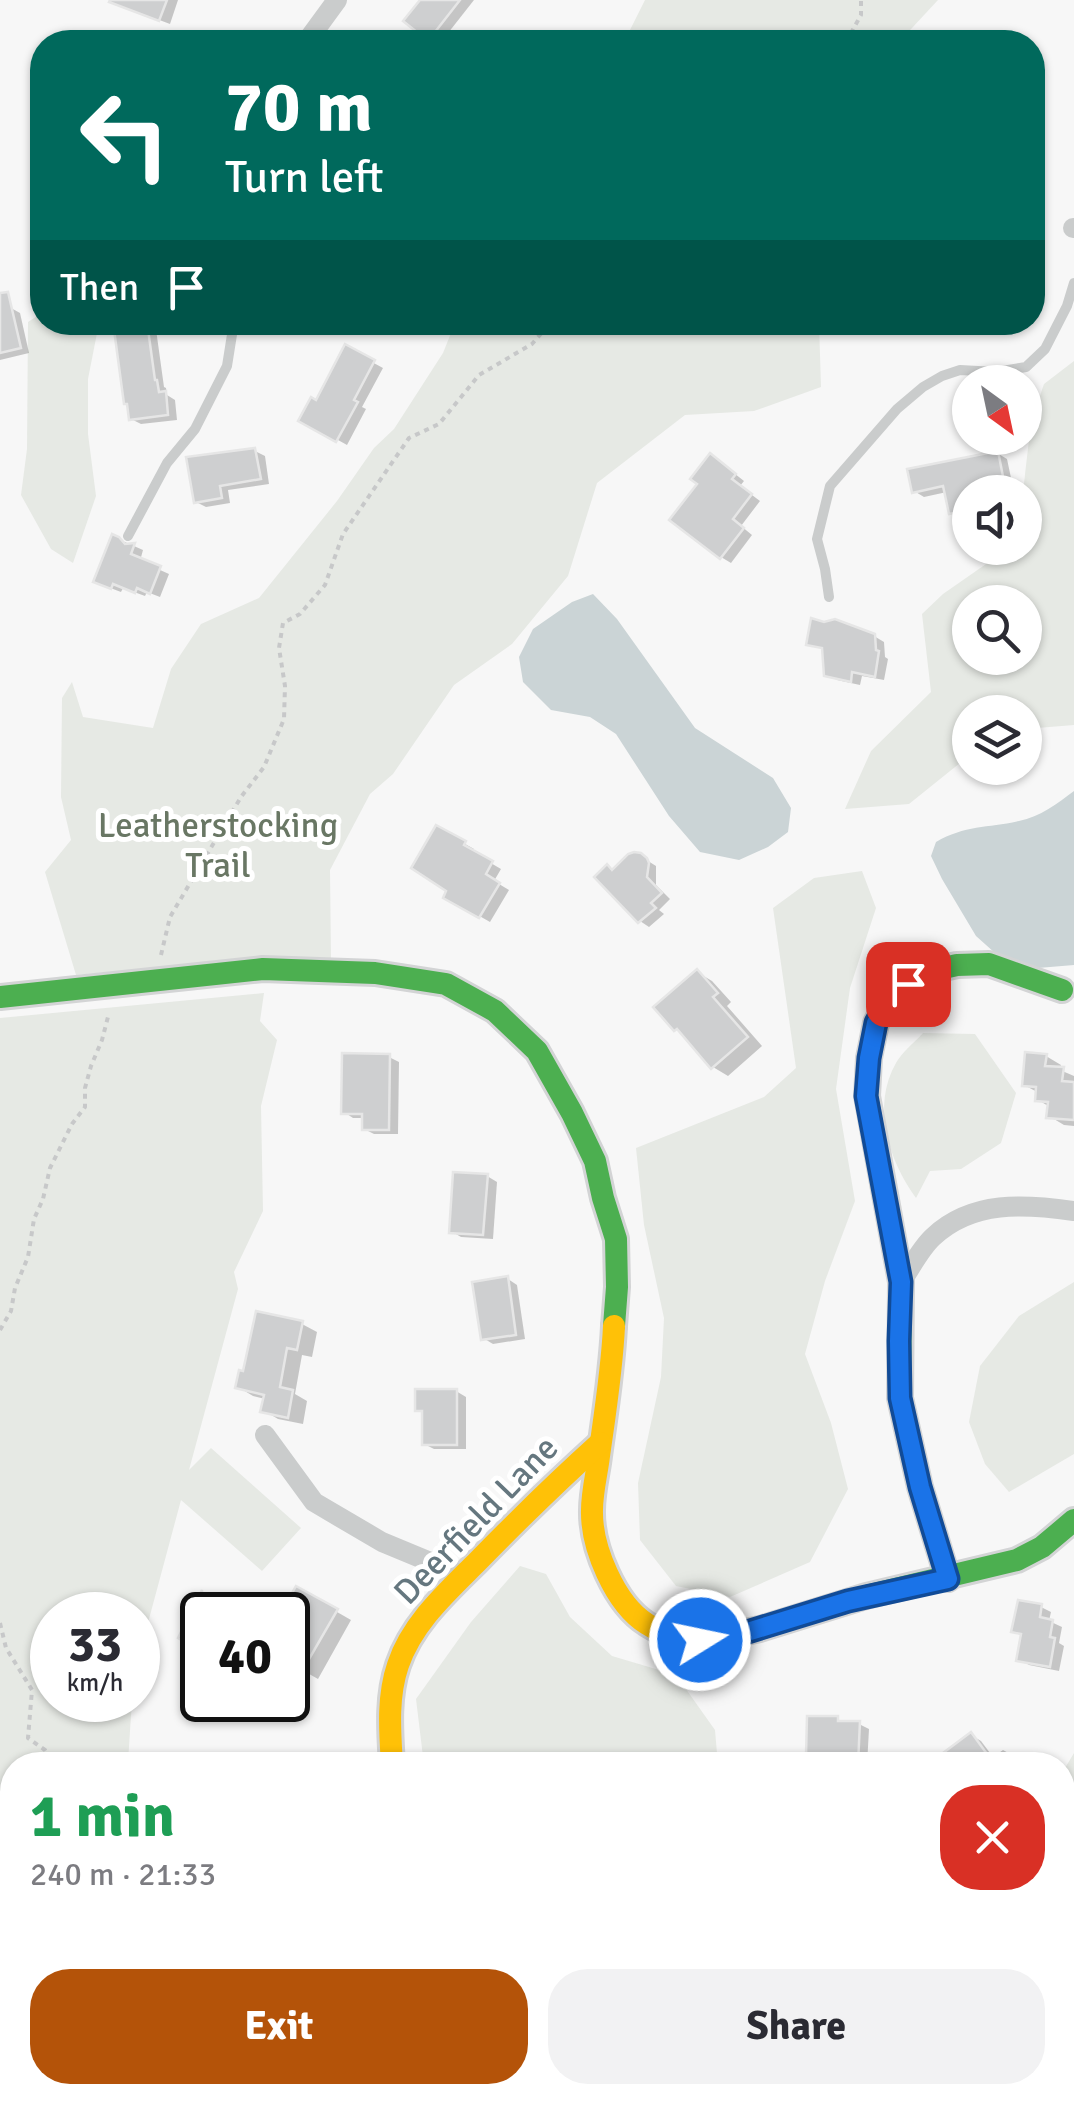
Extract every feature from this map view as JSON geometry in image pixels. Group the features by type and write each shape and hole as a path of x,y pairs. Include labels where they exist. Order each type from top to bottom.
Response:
{"street":[{"path":"316,30 337,0"},
{"path":"948,1579 920,1487 900,1398 901,1282 866,1096 869,1058 876,1023 890,997 926,972 957,965 989,964 1062,990"},
{"path":"0,997 263,969 375,972 446,984 495,1011 537,1051 594,1161 616,1239 618,1287 592,1510 595,1538 615,1589 634,1616 658,1631 700,1640 744,1633 848,1601 948,1579 1016,1560 1042,1547 1074,1520"},
{"path":"901,1282 933,1238 966,1216 994,1207 1040,1206 1074,1211"},
{"path":"265,1434 314,1502 382,1542 464,1576"},
{"name":"Deerfield Lane","path":"391,1752 394,1683 400,1661 421,1623 538,1498 600,1442"}],"lane":[{"path":"829,596 817,539 830,486 896,409 923,386 960,370 996,372 1026,367 1045,350 1074,283"},
{"path":"128,536 228,366 232,335"}],"path":[{"path":"853,30 862,14 860,0"},
{"path":"159,962 170,916 241,797 264,767 284,720 285,686 279,648 284,623 300,614 325,585 343,534 409,438 438,424 479,375 532,344 540,335"},
{"path":"0,1330 11,1310 28,1257 34,1219 50,1168 72,1124 85,1108 85,1088 111,1004"},
{"path":"0,1623 6,1648 32,1690 28,1738 46,1752"}],"green space":[{"path":"645,0 938,0 910,30 630,30"},
{"path":"28,322 30,335 97,335 88,379 88,434 96,496 73,563 51,549 21,495 27,449"},
{"name":"Leatherstocking Trail","path":"450,335 819,335 821,387 754,411 685,415 597,483 568,576 512,644 454,685 393,774 370,794 330,870 331,961 264,957 76,975 45,872 71,840 61,797 62,698 72,682 83,717 153,728 171,669 201,624 259,598 374,448 394,429 443,353"},
{"path":"1074,361 1074,725 1042,728 1042,695 952,695 952,769 909,804 845,809 871,751 931,692 922,614 952,588 952,675 1042,675 1042,585 956,585 985,565 1042,565 1042,475 1025,475 1027,455 1042,455 1044,384"},
{"path":"862,871 876,908 850,988 836,1089 855,1201 825,1281 805,1354 831,1423 848,1489 810,1562 730,1597 676,1586 640,1540 638,1483 661,1377 664,1318 644,1225 636,1148 764,1097 796,1068 773,908 814,878"},
{"path":"264,993 260,1021 277,1040 261,1106 263,1211 234,1272 238,1289 189,1470 211,1448 301,1528 262,1571 181,1500 156,1592 30,1592 30,1722 131,1722 129,1752 0,1752 0,1018"},
{"path":"923,1033 975,1034 1016,1093 1001,1143 961,1169 930,1171 916,1198 891,1150 884,1115 885,1097 896,1063"},
{"path":"1074,1282 1074,1454 1009,1492 985,1464 969,1422 980,1366 1019,1316"},
{"path":"520,1566 546,1574 570,1617 612,1656 676,1675 715,1730 717,1752 422,1752 416,1699 471,1622"}],"shaded area":[{"path":"593,594 617,619 695,728 773,778 791,808 788,832 768,847 739,860 700,852 669,816 616,734 590,717 551,710 523,682 519,657 533,629 572,602"},
{"path":"1074,791 1074,965 1038,968 995,953 976,936 931,856 936,842 947,837 1027,819"}],"building":[{"path":"110,0 167,0 159,21"},
{"path":"420,0 460,0 437,30 414,30 403,21"},
{"path":"8,292 21,348 0,353 0,293"},
{"path":"115,335 149,335 155,380 159,392 166,391 168,415 129,420"},
{"path":"345,344 375,360 336,442 298,421 311,397 316,400"},
{"path":"255,448 261,479 220,486 222,498 194,503 186,457"},
{"path":"710,453 736,474 732,479 752,494 733,519 744,528 720,559 669,520 697,484 690,479"},
{"path":"978,455 999,455 1003,475 952,475 949,514 943,486 912,493 907,469"},
{"path":"112,534 125,544 135,543 131,554 161,566 150,594 137,588 135,593 113,584 111,589 93,582"},
{"path":"811,618 824,622 835,619 875,634 879,651 875,677 852,672 851,682 824,676 822,648 806,645"},
{"path":"436,825 493,861 486,874 500,883 479,918 443,898 446,891 411,868"},
{"path":"634,852 647,858 647,877 662,893 651,903 656,908 638,923 594,877 607,864 612,870"},
{"path":"697,969 718,993 713,997 748,1037 711,1069 653,1007"},
{"path":"1025,1052 1047,1054 1045,1066 1064,1067 1062,1081 1074,1082 1074,1120 1046,1118 1048,1102 1035,1101 1036,1087 1022,1086"},
{"path":"342,1053 390,1054 389,1130 362,1130 362,1114 341,1114"},
{"path":"453,1172 488,1174 483,1235 449,1233"},
{"path":"508,1276 516,1335 481,1340 472,1282"},
{"path":"256,1311 303,1321 297,1350 287,1348 280,1387 293,1390 288,1418 260,1412 264,1395 235,1388 239,1370 243,1371"},
{"path":"415,1389 457,1389 457,1445 422,1445 422,1411 415,1411"},
{"path":"310,1594 338,1609 310,1657"},
{"path":"1018,1600 1042,1604 1040,1617 1053,1620 1050,1637 1055,1638 1050,1667 1016,1661 1021,1634 1011,1632"},
{"path":"807,1716 860,1721 859,1752 806,1752"},
{"path":"971,1732 986,1752 944,1752"}],"traffic: fast":[{"path":"948,1579 920,1487 900,1398 901,1282 867,1096 869,1058 876,1023 890,997 926,972 957,965 989,964 1062,990"},
{"path":"0,997 263,969 375,973 446,984 495,1011 537,1051 572,1113 595,1161 616,1239 614,1326"},
{"path":"721,1637 866,1596 1017,1560 1042,1547 1074,1520"}],"traffic: slow":[{"path":"614,1326 592,1503 601,1557 615,1589 647,1624 673,1635 721,1637"},
{"path":"391,1752 392,1689 412,1635 454,1584 600,1443"}],"route":[{"path":"700,1640 744,1633 848,1601 948,1579 920,1487 900,1398 901,1282 866,1096 876,1023 890,997 908,984"}]}
